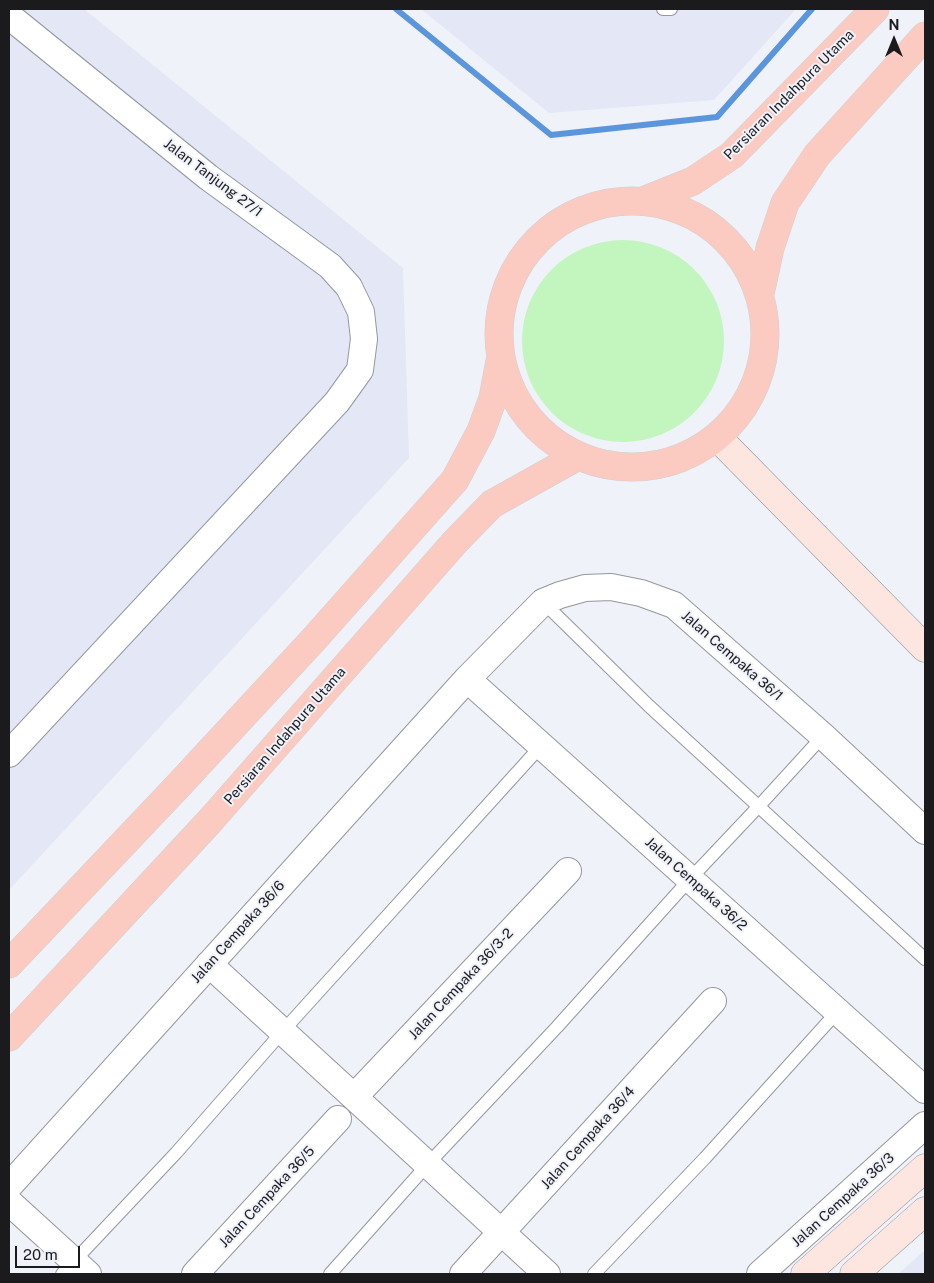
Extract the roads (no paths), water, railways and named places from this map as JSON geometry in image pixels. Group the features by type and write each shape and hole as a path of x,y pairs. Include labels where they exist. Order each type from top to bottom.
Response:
{"main road":[{"name":"Persiaran Indahpura Utama","path":"643,201 693,181 732,155 876,9"},
{"path":"760,294 770,248 784,203 817,155 925,36"},
{"path":"9,964 302,652 455,480 482,431 493,398 500,361 498,320 509,280 531,245 563,219 602,204 643,201 694,215 735,248 760,294 766,333 760,372 744,408 717,437 674,460 626,467 578,456 542,433 537,427 516,400 500,361"},
{"name":"Persiaran Indahpura Utama","path":"9,1037 209,822 456,542 492,504 578,456"}],"street":[{"name":"Jalan Tanjung 27/1","path":"9,16 208,177 330,266 349,287 361,312 364,338 360,370 337,402 9,754"},
{"path":"717,437 925,648"},
{"name":"Jalan Cempaka 36/1","path":"467,679 543,602 584,588 611,587 642,593 674,605 823,736 925,831"},
{"name":"Jalan Cempaka 36/2","path":"467,679 925,1090"},
{"name":"Jalan Cempaka 36/6","path":"9,1186 467,679"},
{"name":"Jalan Cempaka 36/3-2","path":"354,1097 568,871"},
{"path":"209,964 547,1274"},
{"name":"Jalan Cempaka 36/4","path":"463,1274 713,1001"},
{"name":"Jalan Cempaka 36/5","path":"195,1274 338,1119"},
{"name":"Jalan Cempaka 36/3","path":"760,1274 925,1125"},
{"path":"805,1274 925,1168"},
{"path":"9,1202 75,1270"},
{"path":"854,1274 925,1211"}],"lane":[{"path":"663,9 671,9"},
{"path":"543,602 649,706 925,959"},
{"path":"330,1274 428,1164 557,1027 690,879 823,736"},
{"path":"75,1270 282,1031 541,746"},
{"path":"594,1274 705,1158 838,1012"}],"waterway":[{"path":"396,9 551,135 717,117 812,9"}]}
